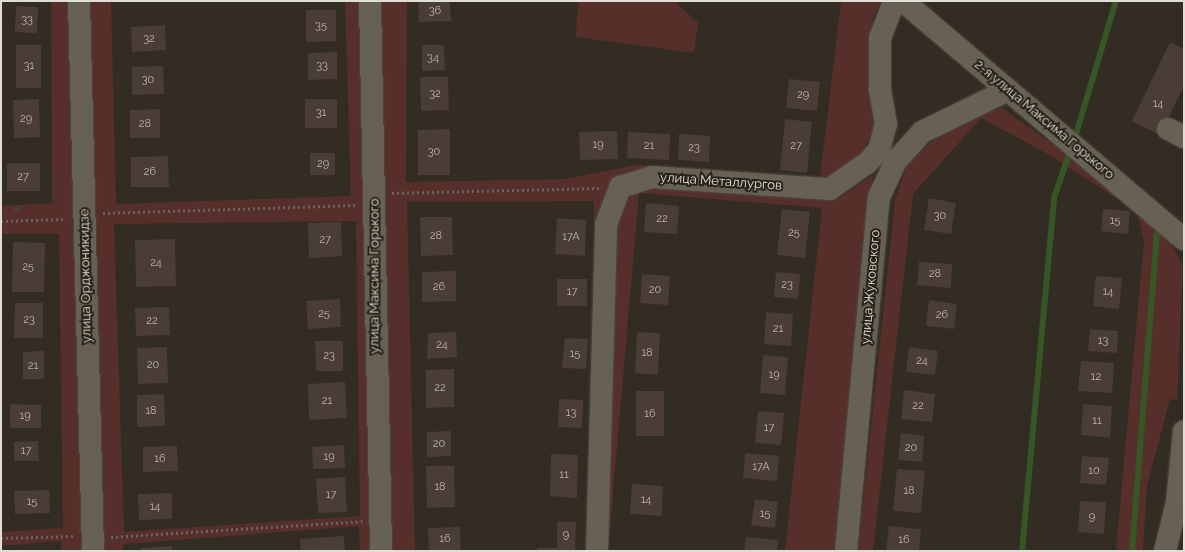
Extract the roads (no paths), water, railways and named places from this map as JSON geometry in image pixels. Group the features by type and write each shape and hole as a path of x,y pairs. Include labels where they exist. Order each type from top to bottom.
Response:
{"street":[{"name":"улица Орджоникидзе","path":"79,1 92,544"},
{"name":"улица Максима Горького","path":"370,1 381,551"},
{"name":"улица Металлургов","path":"597,551 606,224 620,187 652,177 830,189 867,163 887,156 886,124 880,89 880,38 894,1"},
{"name":"2-я улица Максима Горького","path":"904,1 1184,239"},
{"name":"улица Жуковского","path":"846,551 879,197 887,156 922,132 1008,90"},
{"path":"1164,551 1177,502 1184,432"}],"waterway":[{"path":"1074,141 1116,1"},
{"path":"1022,551 1054,198 1071,149"},
{"path":"1132,551 1157,233"}]}
